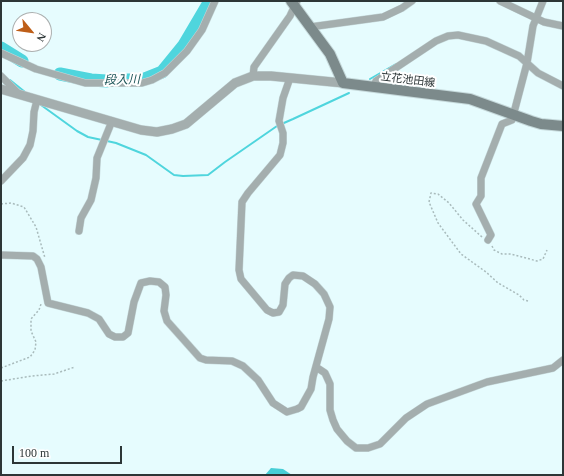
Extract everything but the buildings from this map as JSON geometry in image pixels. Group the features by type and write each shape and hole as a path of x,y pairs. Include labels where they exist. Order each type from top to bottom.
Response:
{"main road":[{"path":"294,3 330,54 342,83"},
{"name":"立花池田線","path":"342,83 470,99 541,124 563,126"}],"street":[{"path":"1,53 36,69 85,83 142,83 152,80 165,73 187,50 202,30 215,1"},
{"path":"310,27 383,17 402,5 412,1"},
{"path":"500,1 544,22 563,26"},
{"path":"488,240 491,235 476,204 481,196 481,178 502,124 512,120 514,115 527,63 533,26 543,1"},
{"path":"253,76 254,67 294,3"},
{"path":"373,87 376,81 436,41 448,36 458,35 486,40 519,56 538,72 563,86"},
{"path":"1,76 20,94"},
{"path":"1,89 141,130 157,132 186,124 234,83 253,76 271,76 342,83"},
{"path":"1,256 29,255 38,259 48,304 88,313 99,319 109,334 114,337 123,337 128,333 134,302 142,283 150,281 159,282 165,287 166,295 164,311 167,321 193,352 200,358 206,360 232,361 243,366 258,380 273,403 287,412 301,407 311,389 329,319 330,307 324,294 315,284 303,276 293,274 286,284 283,305 279,312 273,313 267,310 241,279 239,270 242,202 280,155 283,142 283,133 279,121 283,98 290,78"},
{"path":"1,181 22,158 30,145 37,100"},
{"path":"79,231 81,218 91,200 96,178 97,158 112,121"},
{"path":"316,367 324,373 330,384 330,410 337,429 347,441 356,448 368,448 380,444 406,418 427,404 487,382 553,368 563,360"}],"path":[{"path":"528,301 498,283 486,272 461,254 438,223 430,202 431,193 438,194 449,203 463,220 482,238 488,240 494,250 502,254 511,254 537,261 543,258 547,250"},
{"path":"1,204 10,203 24,207 36,227 46,260"},
{"path":"1,368 30,357 35,350 36,342 31,331 31,319 39,310 41,303"},
{"path":"1,381 54,374 75,367"}],"shaded area":[{"path":"271,468 283,469 292,475 265,475"}],"waterway":[{"name":"段入川","path":"127,80 142,80 162,72 184,45 210,1"},
{"name":"段入川","path":"1,48 22,61"},
{"path":"370,79 396,64"},
{"name":"段入川","path":"60,74 91,80 107,81"},
{"path":"10,80 25,92"},
{"path":"107,141 146,155 174,175 208,175 277,126 349,93"},
{"path":"41,105 77,131 88,137 102,140"}]}
